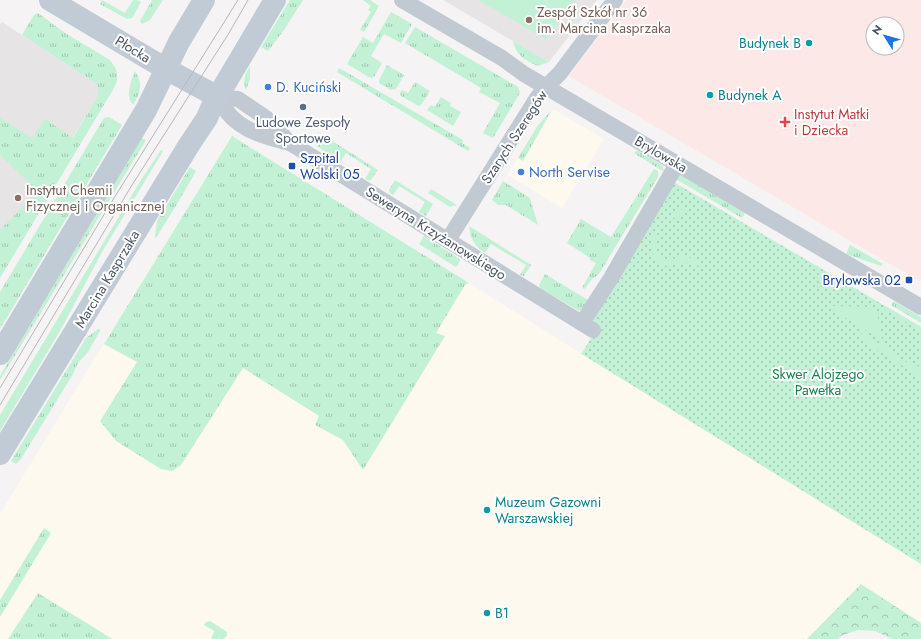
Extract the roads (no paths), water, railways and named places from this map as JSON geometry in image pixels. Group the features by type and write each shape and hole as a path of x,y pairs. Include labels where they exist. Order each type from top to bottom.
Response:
{"main road":[{"name":"Płocka","path":"50,0 166,69 218,97"},
{"path":"0,354 143,116 179,42 204,0"},
{"name":"Marcina Kasprzaka","path":"0,454 207,118 275,0"}],"street":[{"name":"Brylowska","path":"402,0 502,58 524,74 921,307"},
{"name":"Szarych Szeregów","path":"448,240 535,101 560,73 615,0"},
{"name":"Seweryna Krzyżanowskiego","path":"218,97 234,98 250,106 273,124 290,143 588,327 611,278 677,164"}],"tram line":[{"path":"0,388 114,198 238,0"},
{"path":"0,405 132,185 229,33 248,0"}],"place":[{"name":"Zespół Szkół nr 36 im. Marcina Kasprzaka","path":"529,20"},
{"name":"Budynek B","path":"809,43"},
{"name":"D. Kuciński","path":"268,87"},
{"name":"Budynek A","path":"710,95"},
{"name":"Ludowe Zespoły Sportowe","path":"303,107"},
{"name":"Instytut Matki i Dziecka","path":"785,122"},
{"name":"Szpital Wolski 05","path":"292,166"},
{"name":"North Servise","path":"521,172"},
{"name":"Instytut Chemii Fizycznej i Organicznej","path":"18,198"},
{"name":"Brylowska 02","path":"909,280"},
{"name":"Muzeum Gazowni Warszawskiej","path":"487,510"},
{"name":"B1","path":"487,613"}],"park label":[{"name":"Skwer Alojzego Pawełka","path":"818,382"}]}
